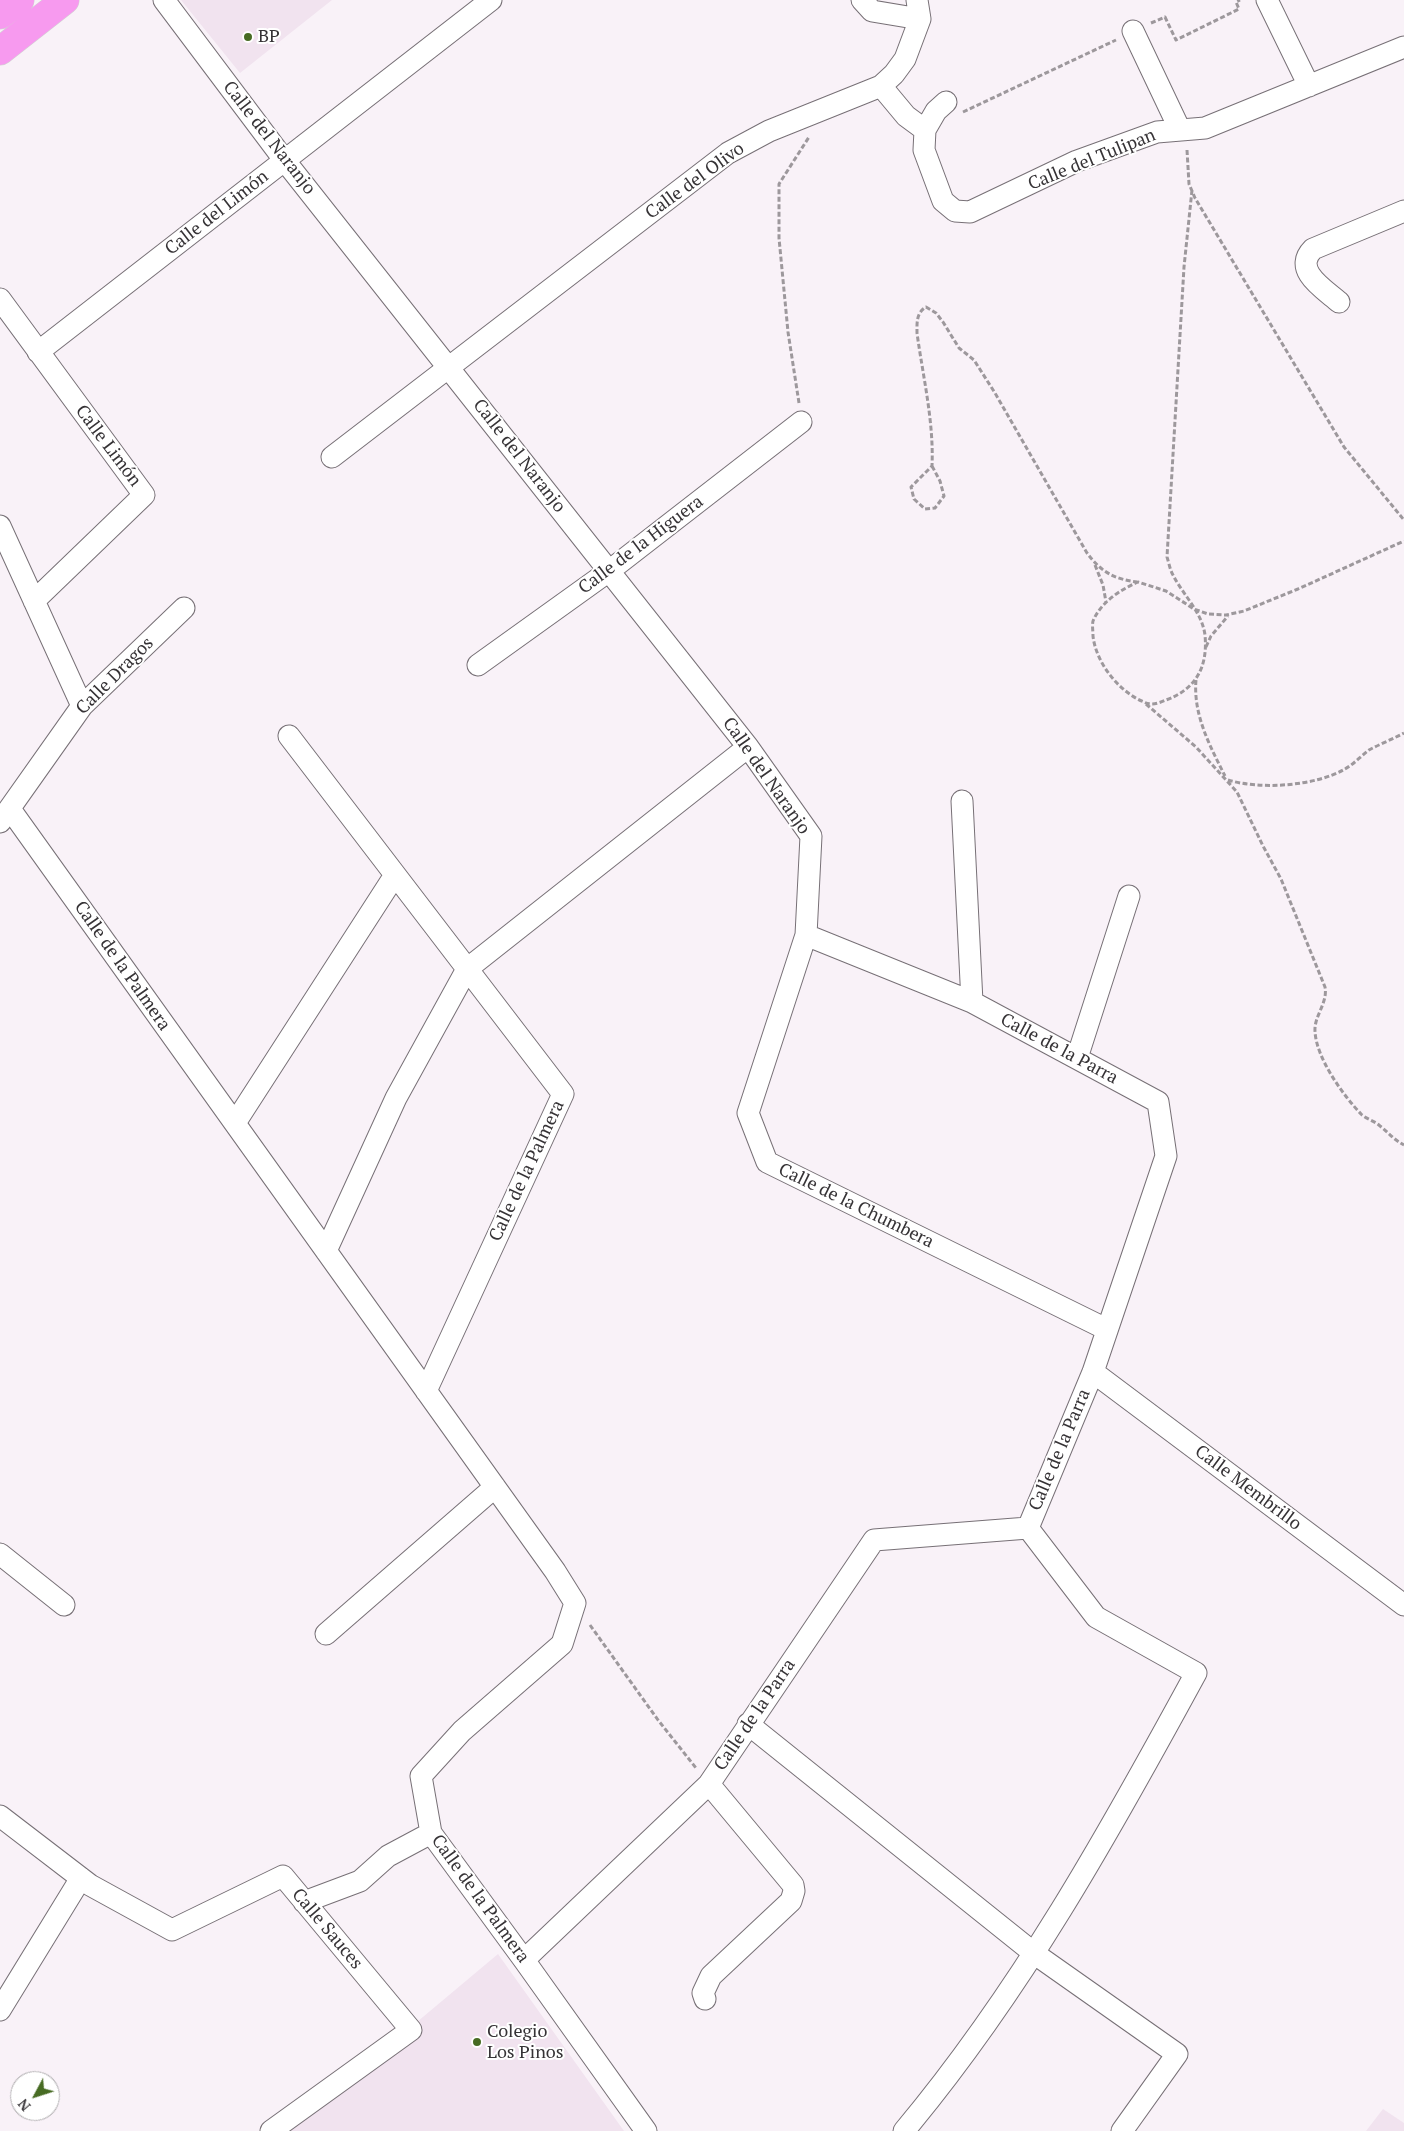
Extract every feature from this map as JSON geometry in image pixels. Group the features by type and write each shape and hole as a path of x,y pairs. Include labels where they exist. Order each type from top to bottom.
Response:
{"highway":[{"path":"0,15 20,0"},
{"path":"0,51 65,0"}],"street":[{"name":"Calle del Naranjo","path":"164,0 285,161 449,366 748,747 811,836 806,935"},
{"name":"Calle del Limón","path":"38,352 491,0"},
{"path":"862,0 872,10 918,10"},
{"path":"1267,0 1309,86"},
{"name":"Calle del Olivo","path":"332,457 728,154 769,131 881,86 894,74 905,59 918,10"},
{"path":"1134,31 1180,130"},
{"path":"0,61 21,34"},
{"name":"Calle del Tulipan","path":"924,130 924,150 943,201 955,211 970,212 1077,161 1157,132 1205,128 1404,47"},
{"path":"881,86 906,116 924,130 936,112 953,108"},
{"path":"1339,302 1308,273 1305,262 1306,257 1313,249 1404,211"},
{"name":"Calle Limón","path":"0,299 144,495 34,601"},
{"name":"Calle de la Higuera","path":"478,665 609,571 801,422"},
{"path":"0,526 82,706"},
{"name":"Calle Dragos","path":"5,815 82,706 184,608"},
{"name":"Calle de la Palmera","path":"289,736 563,1094 426,1391"},
{"path":"326,1251 396,1098 467,969 748,747"},
{"path":"962,801 972,1002"},
{"name":"Calle de la Palmera","path":"5,815 234,1123 555,1571 575,1603 562,1644 462,1731 421,1776 430,1834 524,1960 646,2131"},
{"path":"234,1123 395,875"},
{"path":"1077,1058 1129,896"},
{"name":"Calle de la Parra","path":"524,1960 709,1784 874,1540 1028,1528 1093,1372 1166,1156 1158,1102 972,1002 806,935"},
{"name":"Calle de la Chumbera","path":"806,935 748,1113 767,1162 1106,1329"},
{"name":"Calle Membrillo","path":"1093,1372 1404,1605"},
{"path":"326,1634 495,1487"},
{"path":"904,2131 947,2080 1034,1954 1116,1821 1196,1674 1096,1617 1028,1528"},
{"path":"0,1554 64,1604"},
{"path":"748,1724 1034,1954 1177,2054 1122,2131"},
{"path":"705,2000 703,1993 711,1976 791,1901 794,1891 793,1885 709,1784"},
{"path":"0,1816 81,1878 0,2010"},
{"path":"304,1902 360,1881 388,1856 430,1834"},
{"name":"Calle Sauces","path":"81,1878 90,1885 172,1930 283,1876 411,2030 271,2131"}],"path":[{"path":"953,108 1165,17 1176,40 1239,10 1236,2 1240,0"},
{"path":"1180,130 1186,146 1189,184 1195,198 1344,447 1404,520"},
{"path":"801,422 788,332 781,257 779,184 809,136"},
{"path":"1192,190 1184,267 1167,557 1172,574 1194,608 1205,634 1205,650"},
{"path":"932,466 911,487 914,499 925,509 935,508 944,496 940,481 932,466 933,446 930,417 916,333 920,312 926,307 936,313 959,348 974,360 995,393 1093,561 1103,586 1106,602"},
{"path":"1093,561 1096,565 1120,580 1138,582 1166,591 1208,614 1229,615 1244,611 1298,589 1404,541"},
{"path":"1138,582 1124,588 1106,602 1092,623 1097,657 1110,676 1133,696 1146,703 1196,747 1237,792 1263,846 1282,879 1325,987 1324,1002 1315,1030 1323,1058 1340,1089 1362,1116 1379,1125 1395,1141 1404,1145"},
{"path":"1146,703 1155,704 1176,696 1196,680 1199,676 1205,650 1211,636 1229,615"},
{"path":"1196,680 1195,691 1198,716 1210,747 1227,780 1240,784 1302,784 1344,770 1369,750 1404,733"},
{"path":"575,1603 658,1720 709,1784"}],"shaded area":[{"name":"BP","path":"181,0 332,0 240,73"},
{"name":"Colegio Los Pinos","path":"498,1954 624,2131 287,2131"},
{"path":"1383,2109 1404,2123 1404,2131 1366,2131"}],"place":[{"name":"BP","path":"248,37"},
{"name":"Colegio Los Pinos","path":"477,2042"}]}
